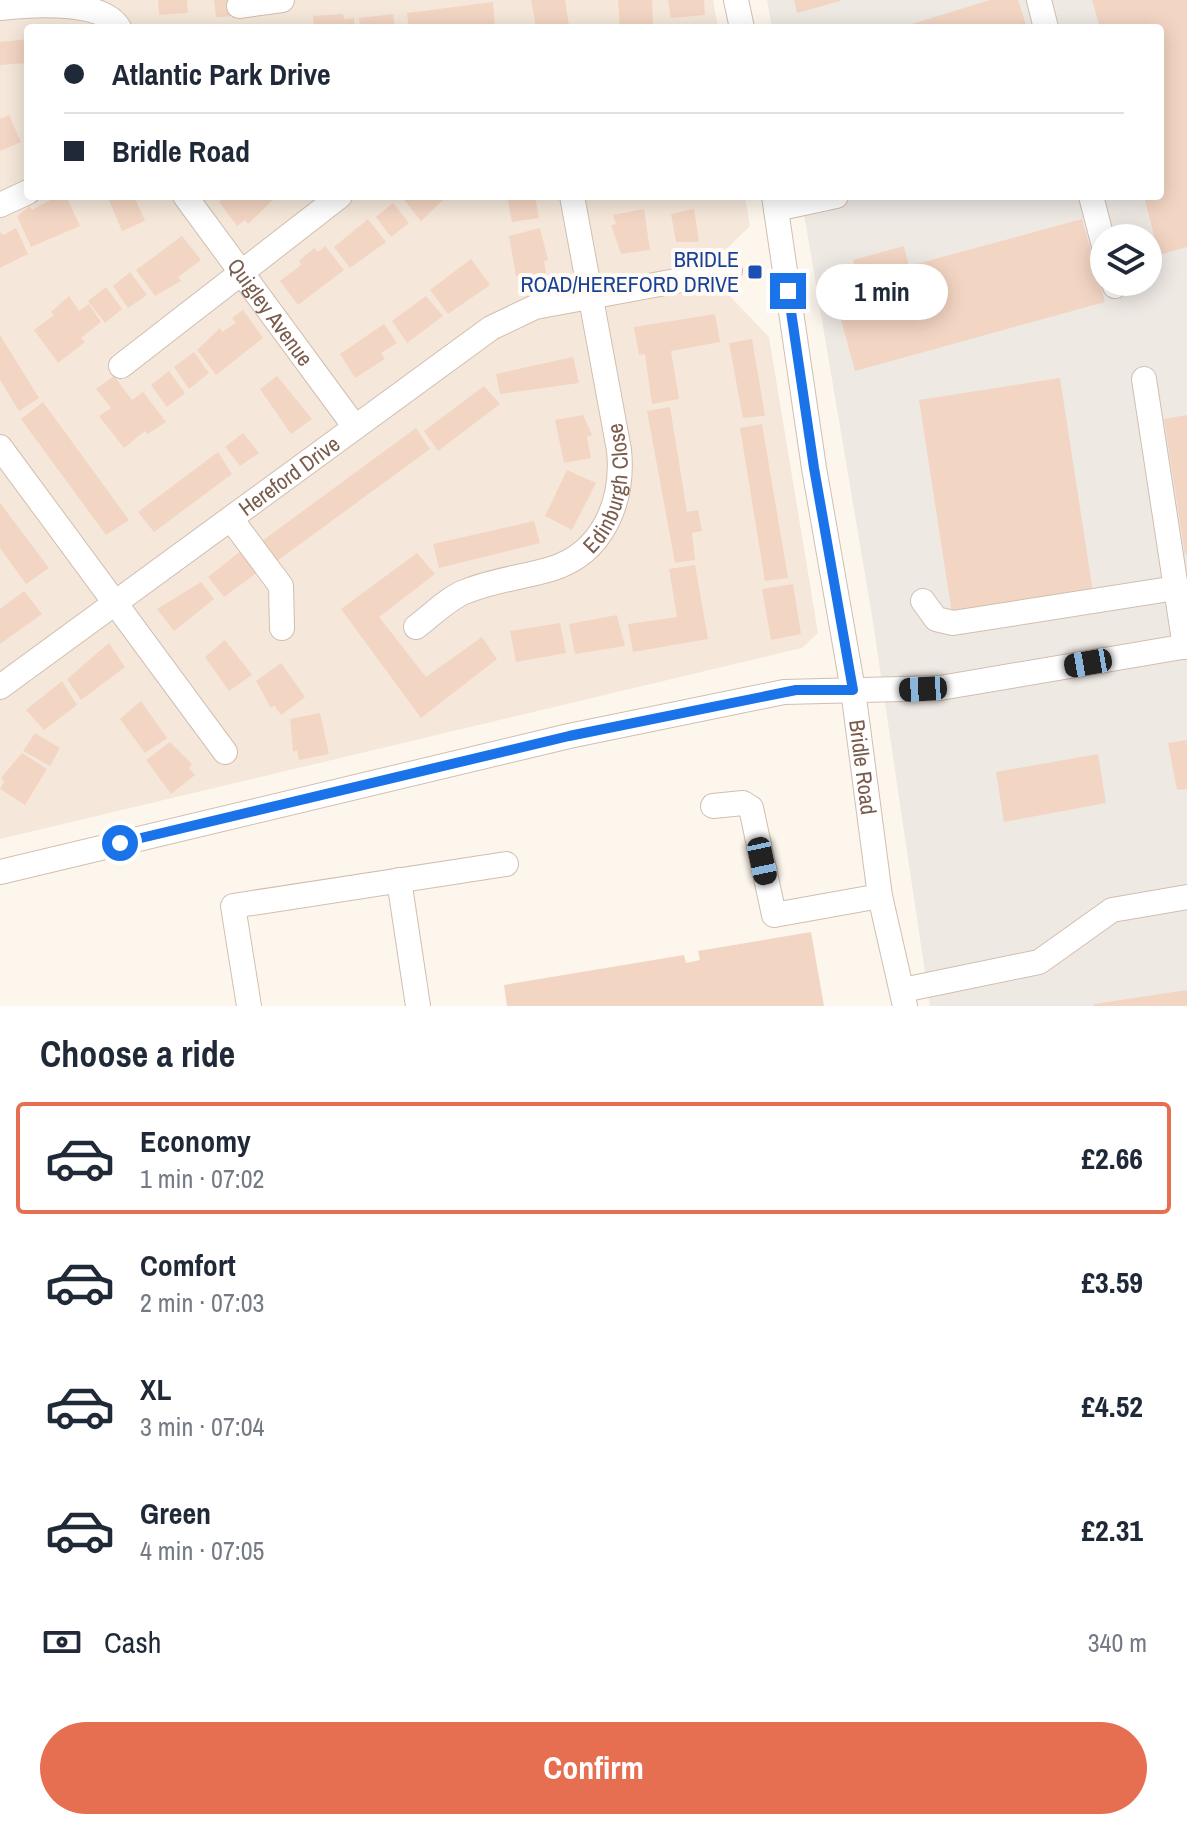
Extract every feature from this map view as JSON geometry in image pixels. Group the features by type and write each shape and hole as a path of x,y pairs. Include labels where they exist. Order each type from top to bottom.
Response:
{"street":[{"path":"239,6 282,0"},
{"path":"736,0 741,24"},
{"path":"1039,0 1045,24"},
{"path":"0,8 68,1 101,5 113,15 117,24"},
{"path":"0,205 24,194"},
{"name":"Quigley Avenue","path":"188,200 355,427"},
{"path":"121,366 335,200"},
{"path":"573,200 591,296"},
{"path":"775,202 795,200"},
{"path":"1092,200 1098,224"},
{"name":"Bridle Road","path":"775,202 814,468 853,690 880,896 904,998"},
{"name":"Hereford Drive","path":"0,687 491,328 535,307 730,271"},
{"name":"Edinburgh Close","path":"416,627 464,591 566,564 590,545 616,505 621,473 619,450 591,296"},
{"path":"0,872 569,736 796,690 940,688 1186,646 1144,379"},
{"path":"0,447 225,752"},
{"path":"231,519 281,586 282,628"},
{"path":"923,601 936,619 953,623 1176,588"},
{"path":"713,806 743,803 751,808 774,915 880,896"},
{"path":"249,1006 233,906 506,864"},
{"path":"399,880 418,1006"},
{"path":"904,998 1039,962 1112,910 1187,897"}],"shaded area":[{"path":"0,0 713,0 717,24 24,24 24,200 746,200 750,226 721,254 726,292 769,337 818,633 802,648 0,839"},
{"path":"767,0 1187,0 1187,1006 930,1006 872,616 802,200 1164,200 1164,24 771,24"}],"building":[{"path":"158,0 187,0 188,13 159,15"},
{"path":"214,0 235,0 238,16 216,17"},
{"path":"531,0 565,0 569,24 535,24"},
{"path":"618,0 652,0 653,24 620,24"},
{"path":"668,0 704,0 705,15 671,18"},
{"path":"794,0 840,0 840,1 797,13"},
{"path":"990,0 1018,0 1026,24 912,24"},
{"path":"1092,0 1187,0 1187,247 1162,254 1162,224 1151,224 1145,200 1164,200 1164,24 1099,24"},
{"path":"493,2 495,24 408,24 407,13"},
{"path":"343,14 344,19 354,18 355,24 314,24 313,16"},
{"path":"393,14 394,24 360,24 359,18"},
{"path":"24,39 24,63 0,65 0,42"},
{"path":"9,115 21,142 0,151 0,119"},
{"path":"51,200 68,200 80,226 31,247 17,216 30,206 32,210"},
{"path":"109,200 136,200 145,221 122,231"},
{"path":"273,200 248,224 245,220 237,226 219,202"},
{"path":"404,200 443,200 421,221"},
{"path":"508,200 536,200 539,218 512,222"},
{"path":"393,203 409,223 391,237 376,217"},
{"path":"644,209 650,250 621,254 611,225 616,224 613,215"},
{"path":"694,209 699,242 676,242 671,214"},
{"path":"368,219 386,242 350,268 334,247"},
{"path":"1082,219 1090,248 1090,296 1103,296 1105,302 855,371 833,290 860,283 853,260 904,246 909,266"},
{"path":"16,228 28,254 0,268 0,232 3,235"},
{"path":"540,228 548,260 544,261 546,273 516,276 509,236"},
{"path":"182,236 201,260 178,277 181,281 155,296 136,270"},
{"path":"325,246 344,270 298,305 280,281 301,265 299,261 314,248 318,252"},
{"path":"471,259 490,285 448,314 430,290"},
{"path":"130,272 147,295 128,308 113,286"},
{"path":"106,287 122,309 105,323 88,301"},
{"path":"69,296 79,311 89,304 101,322 81,338 85,342 58,363 34,330 54,315 51,312"},
{"path":"426,296 443,316 407,343 392,321"},
{"path":"243,310 263,338 216,375 197,350 220,328 222,332 236,323 232,318"},
{"path":"715,314 720,342 671,351 679,399 652,404 645,354 639,355 634,327"},
{"path":"384,324 397,343 381,353 385,359 355,378 340,354"},
{"path":"0,335 39,398 19,411 0,380"},
{"path":"752,339 765,416 743,418 729,343"},
{"path":"194,352 209,373 189,389 174,367"},
{"path":"573,357 579,383 500,394 496,374"},
{"path":"169,371 185,393 167,407 151,385"},
{"path":"114,376 132,400 143,392 166,422 148,434 145,431 124,448 99,416 111,408 96,389"},
{"path":"277,376 312,419 291,434 260,389"},
{"path":"1060,378 1093,592 952,614 919,400"},
{"path":"484,386 500,404 438,451 424,431"},
{"path":"43,402 129,520 106,535 21,419"},
{"path":"670,407 687,512 698,510 702,531 692,533 695,560 675,563 647,411"},
{"path":"583,415 592,435 587,437 591,458 564,463 555,420"},
{"path":"1187,415 1187,554 1185,555 1164,419"},
{"path":"762,424 788,578 765,581 740,428"},
{"path":"416,428 430,449 277,561 262,541"},
{"path":"243,433 259,453 240,466 225,447"},
{"path":"218,452 232,474 154,532 138,512"},
{"path":"567,470 596,483 572,530 545,516"},
{"path":"0,503 49,568 26,584 0,548"},
{"path":"534,521 540,543 439,568 433,544"},
{"path":"242,550 258,572 224,597 208,577"},
{"path":"417,553 435,574 379,617 426,677 482,637 497,659 421,718 341,609"},
{"path":"695,565 708,639 633,652 628,624 677,617 669,569"},
{"path":"201,582 214,599 174,631 157,609"},
{"path":"793,584 801,634 771,640 762,589"},
{"path":"24,591 42,614 0,644 0,609"},
{"path":"617,615 625,646 575,654 569,624"},
{"path":"560,623 566,653 516,662 510,631"},
{"path":"225,640 252,675 229,691 205,657"},
{"path":"109,643 125,667 81,700 67,679"},
{"path":"281,663 305,697 281,715 274,705 271,708 256,681"},
{"path":"62,681 77,705 44,730 26,710"},
{"path":"141,701 167,738 145,753 120,719"},
{"path":"320,713 329,754 299,760 297,750 293,752 290,719"},
{"path":"35,733 60,748 50,766 23,751"},
{"path":"1187,740 1187,789 1177,790 1168,743"},
{"path":"170,742 192,764 189,768 195,775 171,794 146,760"},
{"path":"22,753 47,769 25,805 0,789 4,781 1,778"},
{"path":"1098,754 1106,803 1004,822 996,772"},
{"path":"811,932 824,1006 507,1006 504,985 684,955 686,963 700,960 698,951"},
{"path":"1187,990 1187,1006 1094,1006 1094,1004"}],"place":[{"name":"BRIDLE ROAD/HEREFORD DRIVE","path":"755,272"}],"route":[{"path":"120,843 569,736 796,690 853,690 814,468 788,291"}]}
